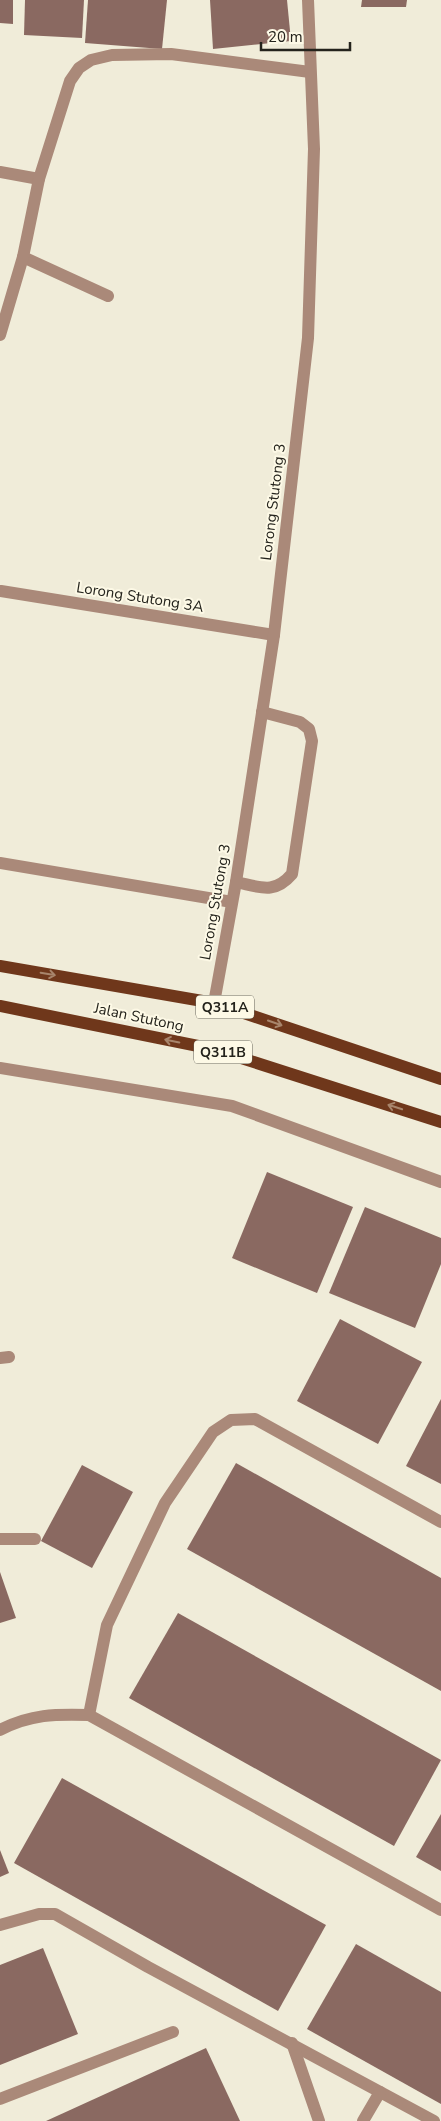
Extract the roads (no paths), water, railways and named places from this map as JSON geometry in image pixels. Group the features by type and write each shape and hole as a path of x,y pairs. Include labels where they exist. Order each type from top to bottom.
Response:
{"main road":[{"name":"Jalan Stutong","path":"0,966 214,1003 441,1079"},
{"name":"Jalan Stutong","path":"0,1006 214,1049 441,1122"}],"street":[{"name":"Lorong Stutong 3","path":"214,1003 236,882 274,635 308,338 314,149 308,0"},
{"path":"0,335 23,257 39,179 70,81 79,68 92,60 112,55 171,54 310,72"},
{"path":"0,172 39,179"},
{"path":"23,257 108,296"},
{"name":"Lorong Stutong 3A","path":"1,591 274,635"},
{"path":"236,882 266,888 282,885 292,874 312,741 309,728 300,722 262,712"},
{"path":"0,863 232,902"},
{"path":"0,1068 232,1106 441,1182"},
{"path":"89,1715 107,1625 165,1503 214,1432 231,1420 255,1419 441,1522"},
{"path":"0,1540 35,1539"},
{"path":"0,1730 18,1720 52,1714 89,1715 441,1910"},
{"path":"0,1925 39,1914 55,1914 148,1967 380,2092 412,2116 434,2121"},
{"path":"0,2099 173,2032"},
{"path":"292,2043 319,2121"},
{"path":"363,2121 380,2092"}]}
